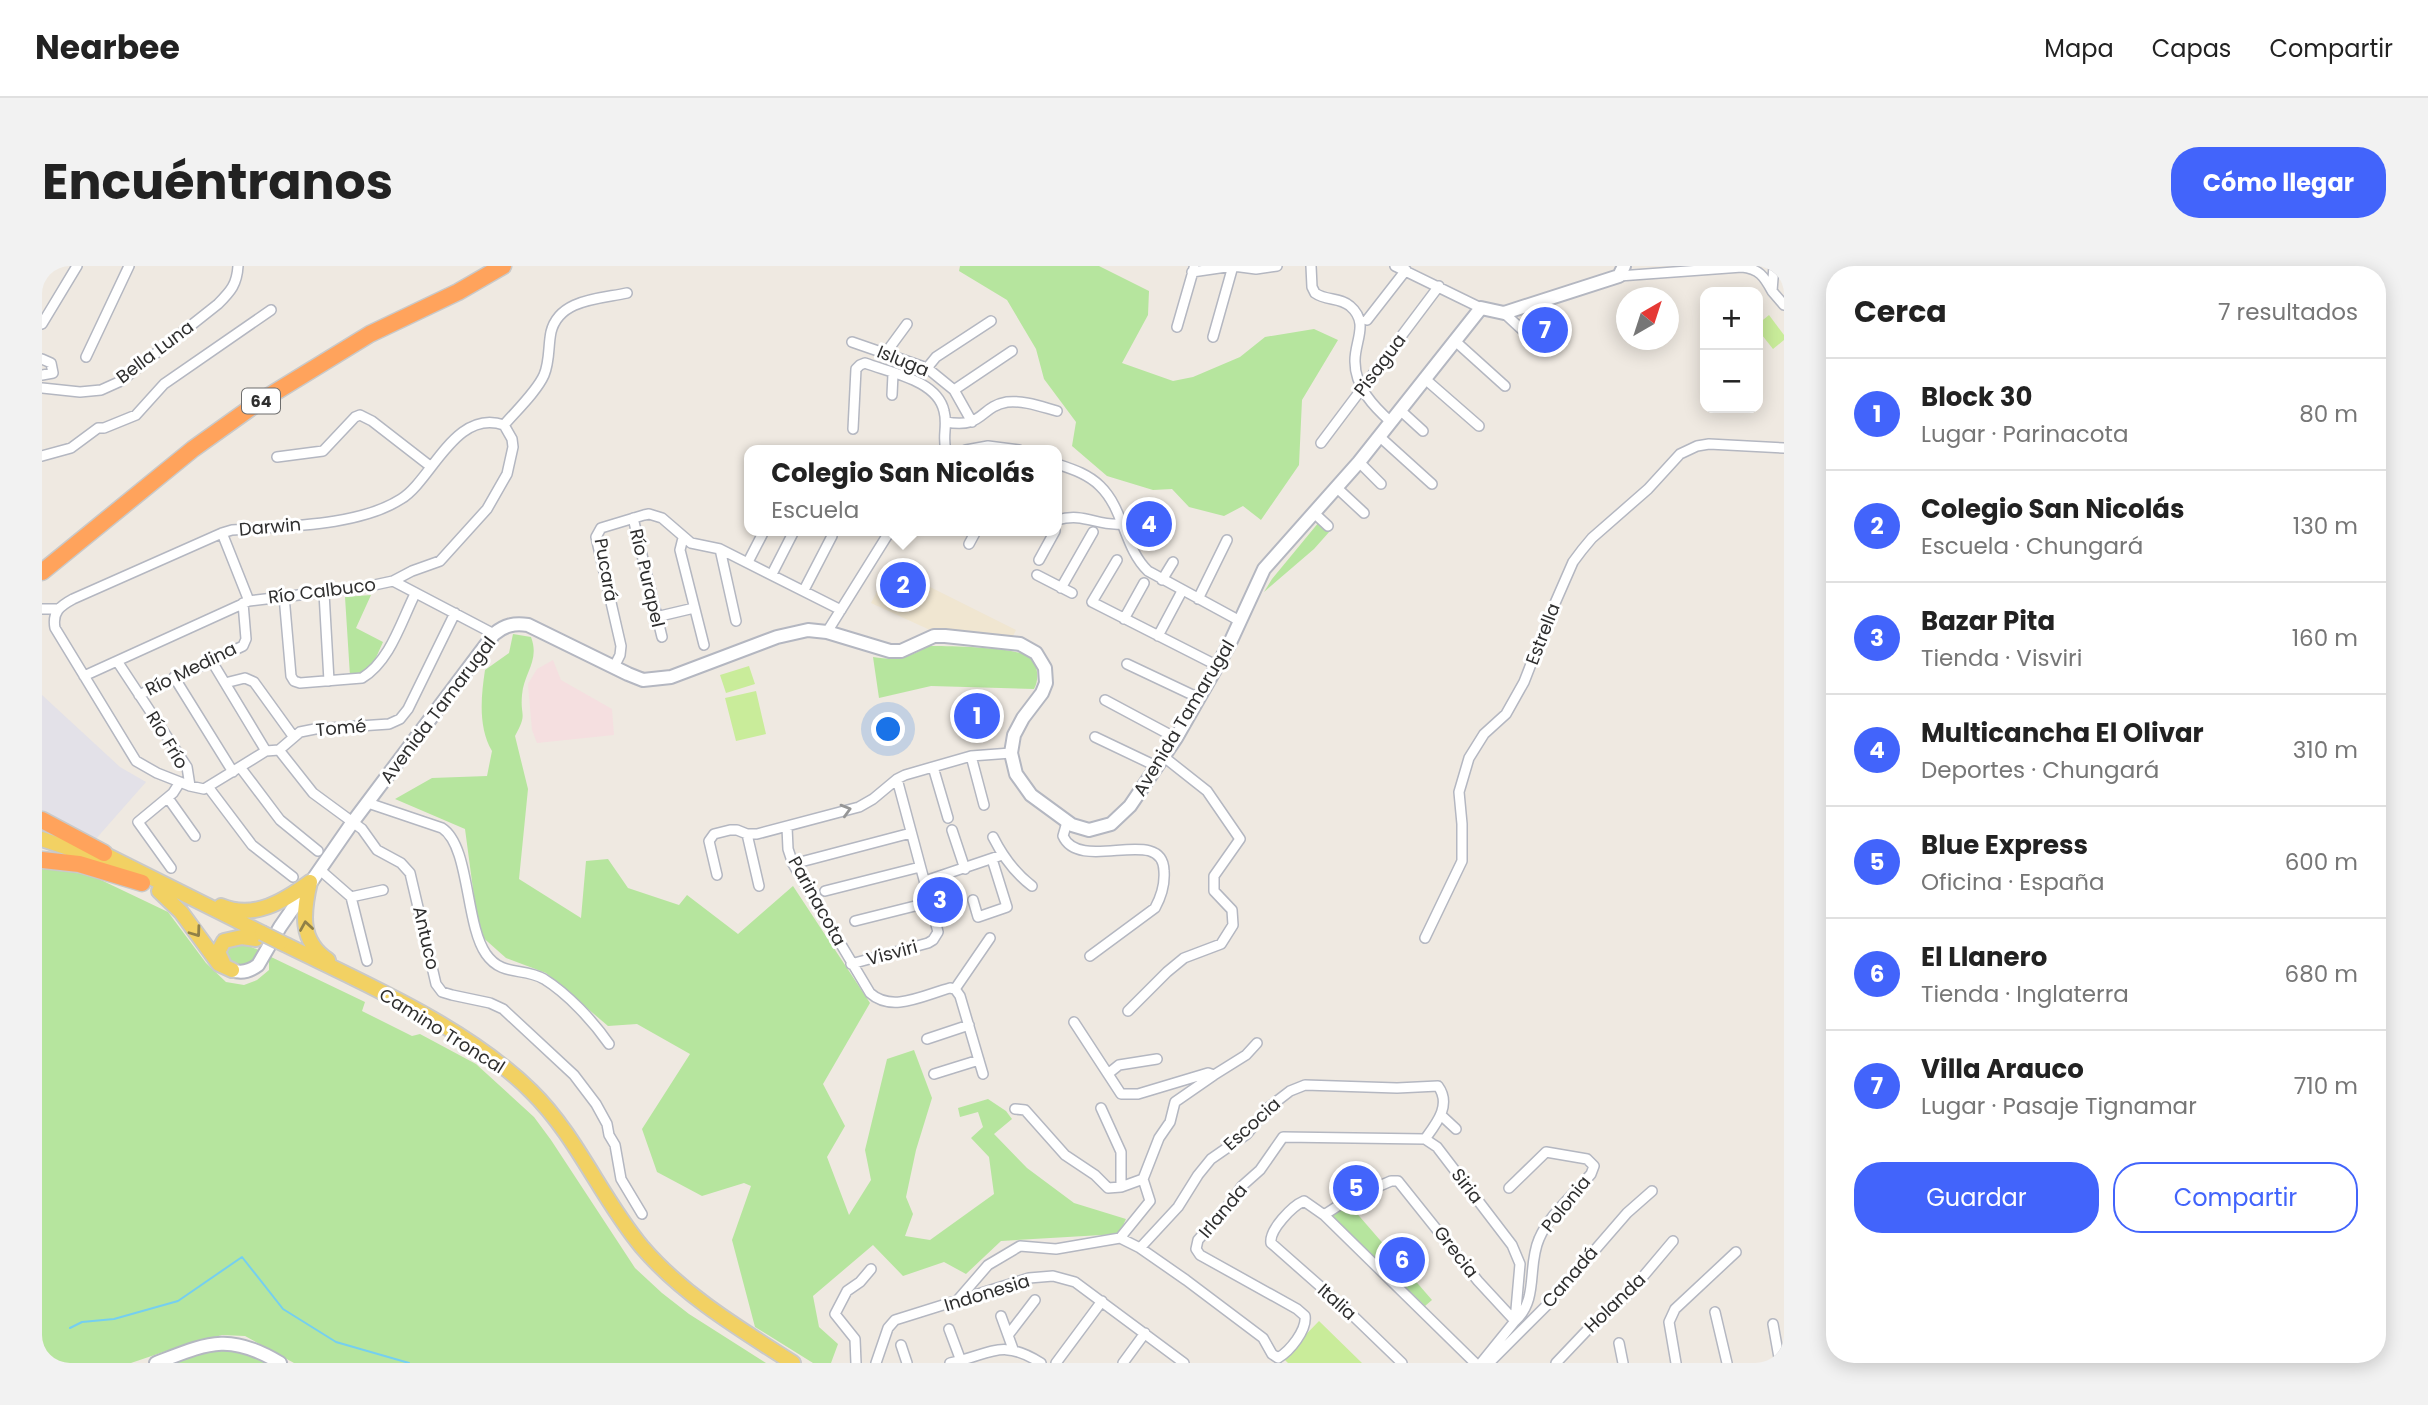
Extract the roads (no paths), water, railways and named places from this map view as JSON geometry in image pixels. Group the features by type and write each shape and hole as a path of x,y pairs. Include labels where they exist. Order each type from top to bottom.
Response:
{"highway":[{"name":"64","path":"42,561 185,446 268,386 365,329 489,266"},
{"name":"64","path":"42,572 182,458 256,404 370,334 458,292 503,266"},
{"path":"42,820 104,853"},
{"path":"42,860 79,864 142,883"}],"main road":[{"name":"Camino Troncal","path":"42,829 104,853 164,888 259,937 371,987 433,1020 503,1066 548,1109 625,1224 658,1265 698,1299 793,1363"},
{"name":"Camino Troncal","path":"42,839 83,853 142,883 164,888"},
{"path":"164,888 227,909 248,911 274,905 289,898 310,882"},
{"path":"310,882 304,924 311,945 371,987"},
{"path":"164,888 219,964 232,970"},
{"path":"232,970 219,956 221,944 234,937 259,937"},
{"name":"Camino Troncal","path":"278,946 418,1022 470,1053 505,1079 522,1094 560,1138 615,1225 651,1271 702,1313 778,1363"}],"street":[{"path":"42,324 77,266"},
{"path":"86,357 129,266"},
{"name":"Bella Luna","path":"42,388 101,390 121,381 218,304 237,281 237,266"},
{"path":"1177,327 1194,269 1233,266 1256,269 1277,266"},
{"path":"1213,337 1233,266"},
{"path":"1311,266 1315,293 1350,305 1360,319 1361,330 1354,361 1363,388 1374,407 1391,422"},
{"path":"1395,266 1481,308 1504,313 1544,350"},
{"path":"1772,290 1774,266"},
{"path":"1504,313 1622,271 1742,267 1754,268 1784,304"},
{"path":"1367,320 1406,270"},
{"name":"Pisagua","path":"1321,443 1439,286"},
{"path":"504,425 544,375 551,332 556,318 563,310 573,305 627,293"},
{"name":"Avenida Tamarugal","path":"232,970 238,973 258,965 319,869 494,634 505,626 515,624 528,625 643,680 659,679 793,632 808,630 827,632 890,651 901,650 934,636 1020,644 1036,653 1045,668 1046,683 1017,729 1011,753 1016,774 1031,795 1077,828 1090,830 1111,824 1130,806 1176,738 1218,666 1264,569 1380,437 1481,308"},
{"path":"42,456 71,449 98,429 136,415 164,384 271,310"},
{"path":"927,368 936,357 991,321"},
{"path":"885,354 907,324"},
{"path":"1454,340 1505,386"},
{"name":"Isluga","path":"852,342 927,368 954,390 972,422"},
{"path":"954,390 1012,351"},
{"path":"42,359 51,363 53,373 42,375"},
{"name":"Isluga","path":"853,429 856,369 865,363 932,391 943,405 946,422 944,445"},
{"path":"892,395 893,373"},
{"path":"1424,378 1479,426"},
{"path":"946,422 961,425 972,422 1008,402 1020,402 1057,411"},
{"path":"1400,411 1423,431"},
{"path":"277,457 323,451 360,415 372,421 429,466"},
{"name":"Darwin","path":"42,609 57,609 73,599 222,533 331,522 401,500 457,436 490,422 504,425"},
{"name":"Río Calbuco","path":"84,676 246,602 324,593 393,581 440,561 497,495 507,474 512,454 512,439 504,425"},
{"path":"1380,437 1432,484"},
{"name":"Estrella","path":"1424,937 1462,861 1459,792 1469,758 1484,734 1506,714 1524,682 1573,562 1680,454 1696,446 1709,444 1784,448"},
{"path":"1359,462 1381,484"},
{"path":"1062,466 1087,476 1101,486 1113,503 1138,560 1148,571 1240,621"},
{"path":"1336,487 1364,513"},
{"path":"1313,512 1328,526"},
{"name":"Pucará","path":"614,667 621,646 596,537 601,527 633,518 656,515 697,546 720,549 841,610"},
{"path":"1062,519 1076,516 1104,524 1121,524"},
{"name":"Río Purapel","path":"633,518 662,637"},
{"path":"1061,588 1093,532"},
{"name":"Río Medina","path":"139,695 243,646 246,639 246,602 222,533"},
{"path":"748,562 761,536"},
{"path":"772,574 791,536"},
{"path":"804,590 832,536"},
{"path":"827,632 887,536"},
{"path":"968,544 973,536"},
{"path":"1039,560 1052,536"},
{"path":"683,538 680,550 704,645"},
{"path":"1198,599 1227,540"},
{"path":"720,549 736,621"},
{"path":"1117,560 1092,602 1218,666"},
{"path":"1162,580 1173,562"},
{"path":"1037,575 1072,593"},
{"path":"393,581 494,634"},
{"path":"1124,619 1144,583"},
{"path":"1158,636 1182,591"},
{"path":"324,593 329,681"},
{"path":"284,596 291,676 294,681 300,683 362,678 374,669 384,657 415,594"},
{"path":"656,617 694,608"},
{"path":"57,609 53,619 55,628 136,761 185,784 209,788 266,751 279,750"},
{"name":"Tomé","path":"279,750 293,736 315,729 389,724 400,719 408,709 455,613"},
{"path":"211,660 266,751"},
{"name":"Río Frío","path":"117,661 187,767 185,784"},
{"path":"1127,664 1199,698"},
{"path":"174,677 237,770 280,820 318,850"},
{"path":"225,682 245,678 254,681 293,736"},
{"path":"1105,700 1176,738"},
{"path":"1095,737 1161,762 1207,791 1240,839 1214,877 1214,891 1232,910 1233,925 1221,944 1184,958 1128,1011"},
{"name":"Antuco","path":"279,750 304,784 362,829 377,850 401,863 410,873 436,984 442,992 490,1003 503,1009 551,1051 584,1086 607,1124 615,1145 621,1179 642,1214"},
{"path":"718,875 709,844 710,838 715,834 737,830 757,834 787,827 867,804 897,779 933,767 971,756 1011,753"},
{"path":"971,756 984,805"},
{"path":"933,767 948,818"},
{"name":"Visviri","path":"851,964 933,940 938,932 897,779"},
{"path":"171,868 138,822 185,784"},
{"path":"209,788 252,845 293,877"},
{"path":"168,798 195,836"},
{"path":"368,803 442,828 451,835 477,934 486,954 502,969 544,979 585,1015 609,1044"},
{"path":"1066,822 1063,836 1069,845 1077,849 1103,852 1148,849 1158,854 1164,867 1160,899 1155,908 1090,956"},
{"name":"Parinacota","path":"787,827 788,849 793,864 870,993 886,1003 894,1004 950,988 958,993"},
{"path":"952,830 965,869"},
{"path":"793,864 911,833"},
{"path":"747,834 759,886"},
{"path":"993,838 1002,855 1032,887"},
{"path":"925,881 1002,855"},
{"path":"973,900 978,917 1007,907 992,859"},
{"path":"825,891 920,867"},
{"path":"319,869 351,897 367,961"},
{"path":"351,897 383,890"},
{"path":"855,920 931,902"},
{"path":"983,1074 958,993 990,938"},
{"path":"1074,1022 1121,1094 1138,1094 1208,1073 1214,1075"},
{"path":"927,1040 969,1026"},
{"path":"1120,1238 1150,1201 1143,1179 1159,1138 1170,1122 1175,1102 1246,1055 1257,1043"},
{"path":"1109,1073 1119,1065 1157,1059"},
{"path":"934,1074 979,1060"},
{"name":"Escocia","path":"1140,1248 1170,1215 1211,1159 1247,1134 1268,1108 1290,1091 1305,1085 1397,1088 1438,1086 1442,1092 1442,1116"},
{"path":"1101,1108 1121,1152 1121,1187"},
{"path":"1015,1109 1025,1110 1065,1155 1095,1175 1108,1188 1121,1187 1143,1179"},
{"path":"1425,1139 1442,1116 1455,1129"},
{"name":"Irlanda","path":"1140,1248 1263,1338 1272,1354 1278,1358 1297,1338 1306,1325 1306,1319 1297,1309 1200,1255 1196,1249 1198,1240 1227,1208 1242,1186 1260,1170 1283,1137 1425,1139"},
{"name":"Siria","path":"1425,1139 1437,1147 1504,1233 1518,1256 1520,1278 1515,1321"},
{"name":"Polonia","path":"1509,1188 1546,1152 1587,1159 1594,1166 1591,1174 1543,1230 1532,1260 1529,1303 1525,1312 1515,1321"},
{"name":"Grecia","path":"1324,1215 1347,1200 1391,1181 1398,1181 1478,1281 1515,1321"},
{"name":"Canadá","path":"1489,1363 1549,1303 1627,1213 1652,1191"},
{"name":"Italia","path":"1324,1215 1304,1201 1297,1205 1272,1234 1271,1243 1402,1363"},
{"path":"1324,1215 1475,1363"},
{"path":"956,1302 989,1265 1020,1246 1056,1249 1120,1238 1140,1248"},
{"name":"Holanda","path":"1556,1363 1592,1324 1630,1293 1673,1241"},
{"path":"1676,1363 1669,1322 1671,1315 1736,1252"},
{"path":"856,1363 855,1339 835,1314 847,1291 860,1282 871,1269"},
{"name":"Indonesia","path":"876,1363 892,1321 1030,1278 1053,1276 1075,1282 1184,1363"},
{"path":"1009,1334 1035,1300"},
{"path":"1056,1363 1102,1301"},
{"path":"1715,1312 1727,1363"},
{"path":"1001,1316 1013,1349"},
{"path":"1481,1363 1515,1321"},
{"path":"1773,1324 1780,1363"},
{"path":"949,1329 961,1361"},
{"path":"1123,1363 1145,1333"},
{"path":"156,1363 196,1348 222,1343 247,1346 280,1363"},
{"path":"1382,1343 1396,1363"},
{"path":"1619,1343 1623,1363"},
{"path":"901,1345 907,1363"},
{"path":"950,1363 994,1351 1013,1349 1041,1363"}],"waterway":[{"path":"70,1328 82,1322 114,1319 178,1301 242,1257 283,1309 336,1342 409,1363"}],"place":[{"name":"Villa Arauco","path":"1545,330"},
{"name":"Multicancha El Olivar","path":"1149,524"},
{"name":"Colegio San Nicolás","path":"903,585"},
{"name":"Block 30","path":"977,716"},
{"name":"Bazar Pita","path":"940,900"},
{"name":"Blue Express","path":"1356,1188"},
{"name":"El Llanero","path":"1402,1260"}]}
